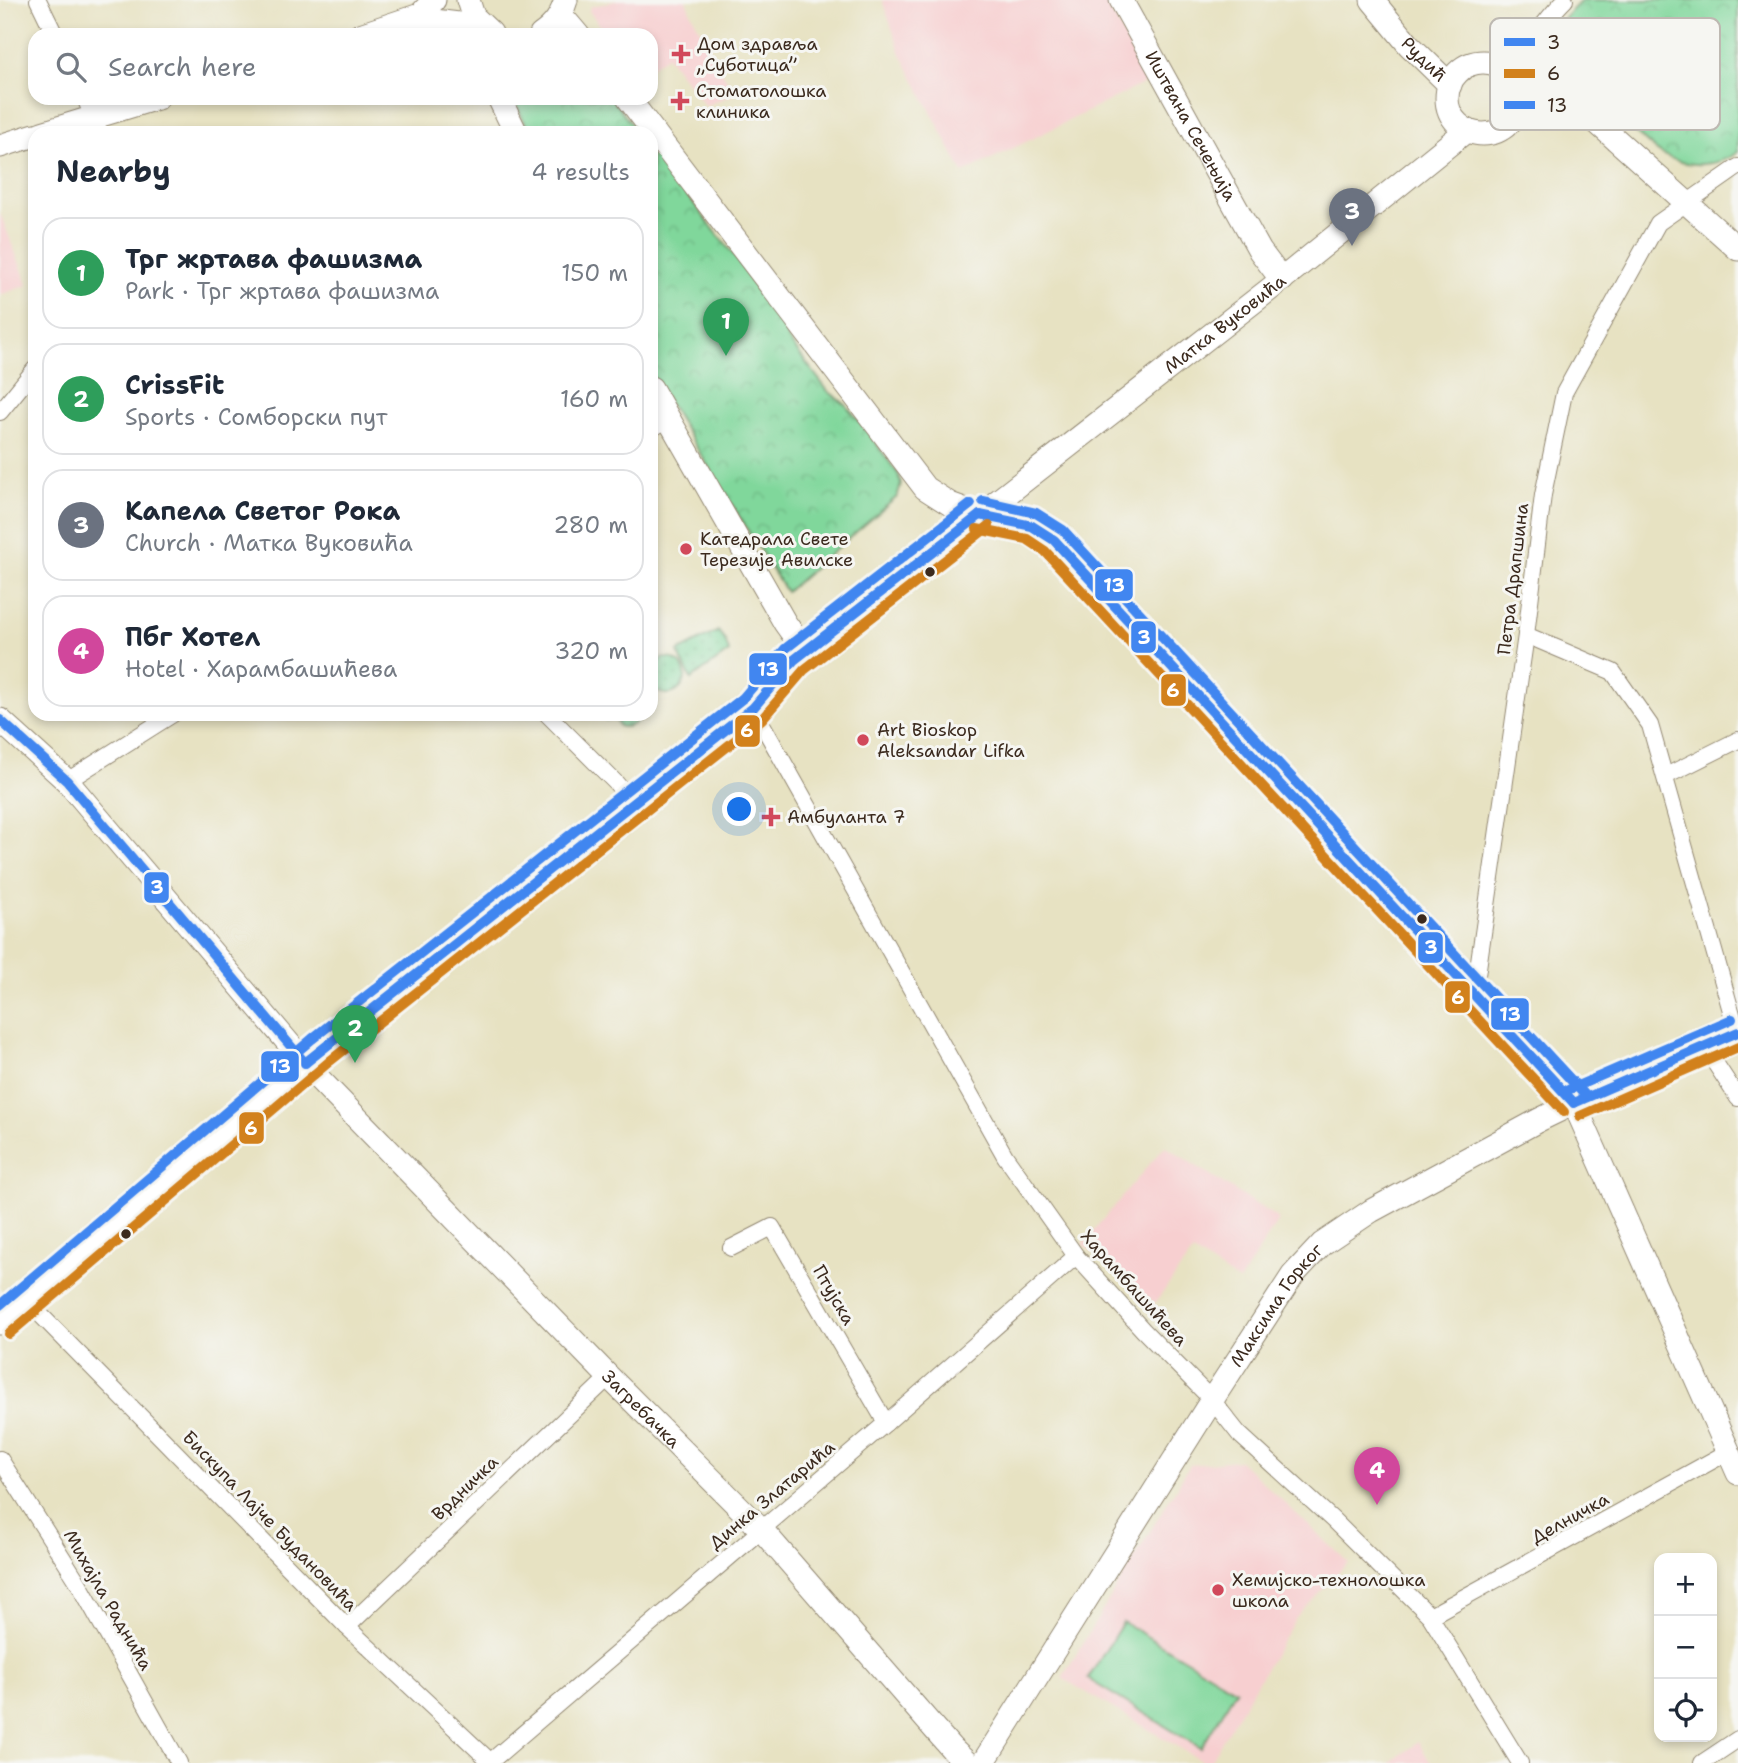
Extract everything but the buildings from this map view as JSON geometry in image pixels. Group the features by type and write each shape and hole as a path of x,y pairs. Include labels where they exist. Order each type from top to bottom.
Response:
{"street":[{"path":"38,0 52,28"},
{"path":"468,0 473,16 485,28"},
{"name":"Иштвана Сечењија","path":"1121,0 1260,251 1282,280"},
{"name":"Рудић","path":"1373,0 1409,45 1450,85"},
{"path":"1550,18 1565,0"},
{"path":"377,28 427,7 426,20 471,28"},
{"path":"551,28 564,7"},
{"path":"564,7 574,28"},
{"path":"1490,64 1474,64 1455,75 1450,85 1448,106 1458,124 1467,130 1478,133 1499,130"},
{"path":"63,126 132,105"},
{"path":"502,105 513,126"},
{"path":"633,105 649,126"},
{"name":"Матка Вуковића","path":"0,1323 305,1063 753,708 804,651 1282,280 1467,130"},
{"path":"1605,130 1738,249"},
{"path":"0,146 28,137"},
{"path":"658,137 925,488 950,504 980,515 1032,526 1054,540 1574,1103 1733,1463"},
{"name":"Петра Драпшина","path":"1474,996 1526,635 1543,495 1564,393 1658,223 1738,167"},
{"path":"0,412 28,378"},
{"path":"659,424 804,651"},
{"path":"1526,635 1614,672 1650,726 1738,1032"},
{"name":"Харамбашићева","path":"753,708 1005,1156 1076,1256 1143,1330 1212,1400 1239,1434 1342,1529 1430,1616 1520,1763"},
{"name":"Загребачка","path":"0,720 67,781 305,1063 609,1377 761,1529 951,1749 967,1763"},
{"path":"67,781 162,721"},
{"path":"554,721 633,803"},
{"path":"1666,776 1738,740"},
{"name":"Максима Горког","path":"983,1763 1293,1275 1322,1244 1371,1211 1466,1158 1574,1103 1738,1032"},
{"path":"1704,1046 1738,1098"},
{"name":"Птујска","path":"731,1248 772,1227 886,1423"},
{"name":"Динка Златарића","path":"491,1762 1076,1256"},
{"name":"Бискупа Лајче Будановића","path":"27,1301 347,1627 491,1762"},
{"name":"Врдничка","path":"347,1627 609,1377"},
{"name":"Михајла Раднића","path":"0,1459 78,1582 179,1763"},
{"name":"Делничка","path":"1430,1616 1733,1463"},
{"path":"1702,1763 1738,1739"}],"shaded area":[{"name":"Дом здравља „Суботица”","path":"618,0 686,0 734,94 705,106 667,56 658,62 658,28 602,28 589,11 590,7"},
{"path":"882,0 1105,0 1149,81 963,173 901,54"},
{"path":"0,213 28,285 0,295"},
{"path":"1165,1146 1279,1219 1239,1282 1193,1252 1155,1303 1082,1244"},
{"name":"Хемијско-технолошка школа","path":"1239,1460 1348,1562 1296,1618 1209,1763 1205,1763 1062,1678 1190,1465"},
{"path":"1418,1742 1431,1763 1390,1763"}],"green space":[{"path":"1582,0 1738,0 1738,152 1711,163 1681,162 1655,150 1631,130 1720,130 1720,18 1564,18"},
{"path":"516,105 617,105 633,126 527,126"},
{"path":"658,158 782,317 788,339 828,391 846,405 865,428 898,474 901,484 897,497 786,592 658,385"},
{"path":"718,631 729,652 691,679 678,652"},
{"path":"674,659 684,669 684,683 680,689 667,694 658,692 658,660"},
{"path":"616,721 637,721 627,727 619,726"},
{"path":"1123,1622 1236,1690 1201,1748 1088,1679"}],"transit line":[{"name":"13","path":"983,501 1036,513 1063,530 1584,1094"},
{"name":"13","path":"0,1305 312,1039 743,698 785,649 971,504"},
{"name":"3","path":"980,515 1032,526 1054,540 1574,1103"},
{"name":"3","path":"305,1063 753,708 794,660 980,515"},
{"name":"6","path":"9,1334 330,1061 762,719 804,670 989,526"},
{"name":"6","path":"977,529 1027,539 1045,551 1564,1112"},
{"name":"3","path":"0,720 67,781 305,1063"},
{"name":"13","path":"1568,1090 1732,1019"},
{"name":"3","path":"1574,1103 1738,1032"},
{"name":"6","path":"1580,1116 1738,1047"}],"place":[{"name":"Дом здравља „Суботица”","path":"681,54"},
{"name":"Стоматолошка клиника","path":"680,101"},
{"name":"Капела Светог Рока","path":"1352,246"},
{"name":"Трг жртава фашизма","path":"726,356"},
{"name":"Катедрала Свете Терезије Авилске","path":"686,549"},
{"name":"Art Bioskop Aleksandar Lifka","path":"863,740"},
{"name":"Амбуланта 7","path":"771,817"},
{"name":"CrissFit","path":"355,1063"},
{"name":"Пбг Хотел","path":"1377,1505"},
{"name":"Хемијско-технолошка школа","path":"1218,1590"}]}
